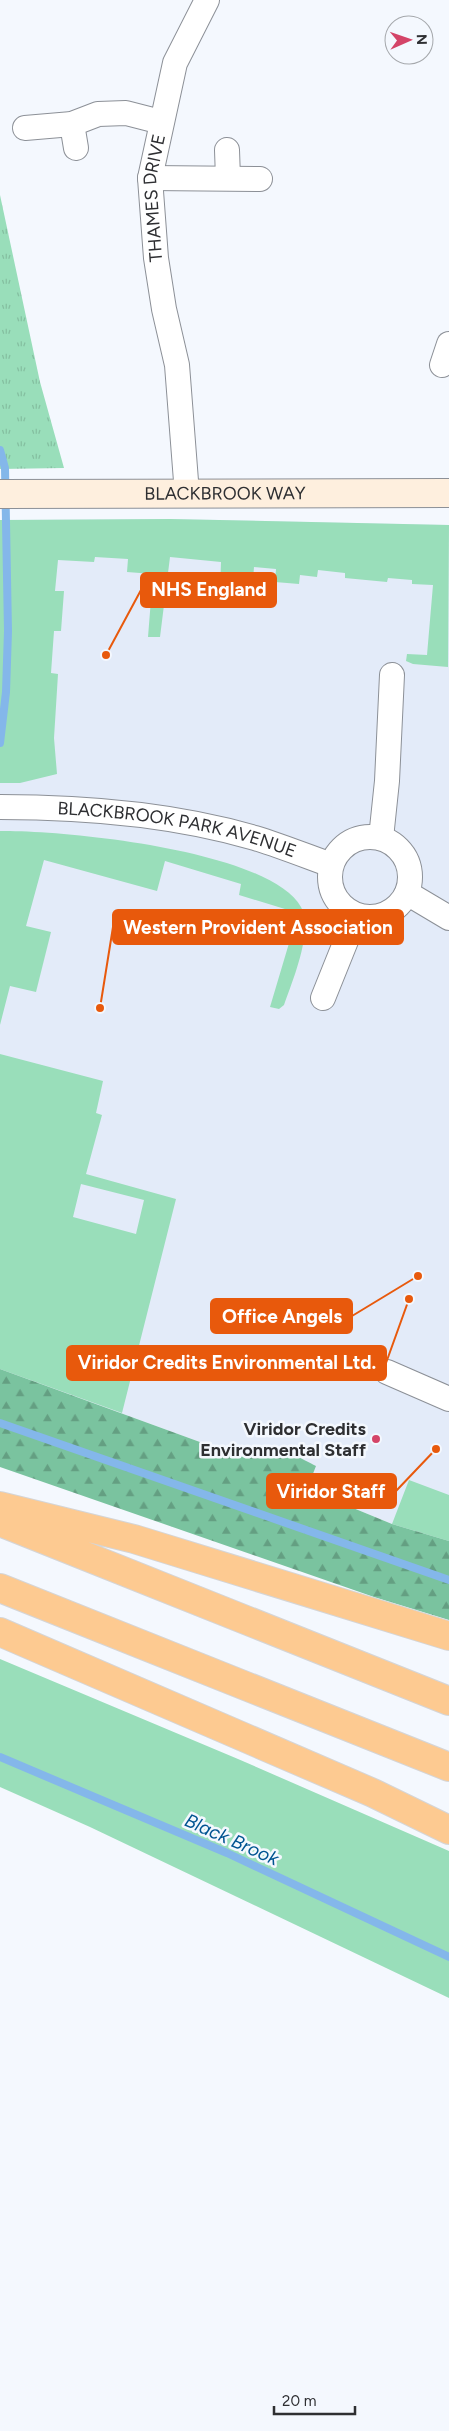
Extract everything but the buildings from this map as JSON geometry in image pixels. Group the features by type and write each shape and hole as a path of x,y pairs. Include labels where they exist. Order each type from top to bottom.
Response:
{"highway":[{"path":"0,1506 134,1538 449,1636"},
{"path":"0,1522 449,1701"},
{"path":"0,1588 449,1767"},
{"path":"0,1632 373,1793 449,1830"}],"street":[{"name":"THAMES DRIVE","path":"187,494 177,365 164,310 156,258 150,178 175,63 207,0"},
{"path":"25,128 72,124 98,114 126,113 161,122"},
{"path":"72,124 76,148"},
{"path":"227,150 228,178"},
{"path":"150,178 260,179"},
{"name":"BLACKBROOK WAY","path":"0,494 449,493"},
{"path":"381,838 387,781 392,675"},
{"name":"BLACKBROOK PARK AVENUE","path":"10,807 85,808 212,828 255,838 331,865"},
{"path":"365,836 381,838 394,844 403,854 410,873 407,893 401,904 386,914 368,918 356,916 342,908 333,895 329,880 331,865 338,851 351,841 365,836"},
{"path":"407,893 449,918"},
{"path":"323,998 356,916"},
{"path":"387,1372 449,1399"}],"shaded area":[{"path":"170,519 449,525 449,1541 392,1524 307,1489 241,1457 0,1369 0,520"}],"green space":[{"path":"0,195 40,382 64,468 0,469"},
{"path":"170,519 449,525 448,667 413,664 406,661 407,654 427,655 433,585 412,584 412,580 388,578 387,582 345,578 345,573 318,570 317,577 300,575 299,584 275,582 276,569 254,567 253,580 231,578 230,590 220,590 221,562 170,557 160,637 148,637 153,574 127,572 128,559 95,557 94,562 58,560 55,591 64,591 61,631 54,631 51,673 58,674 54,738 57,774 20,783 0,783 0,520"},
{"path":"0,831 69,834 162,847 208,858 249,871 281,887 301,907 305,929 300,956 284,1005 279,1009 270,1007 298,913 239,895 241,884 165,861 157,891 44,860 26,926 51,932 36,992 10,986 0,1025"},
{"path":"0,1054 103,1081 96,1113 102,1115 86,1174 176,1199 122,1413 0,1369","holes":["81,1184 144,1200 136,1234 73,1217"]},
{"path":"0,1369 241,1457 258,1447 264,1446 287,1452 316,1466 307,1489 392,1524 449,1541 449,1620 374,1597 0,1467"},
{"path":"409,1480 449,1495 449,1541 392,1524"},
{"path":"0,1659 238,1759 449,1851 449,1998 90,1827 0,1787"}],"waterway":[{"name":"Black Brook","path":"0,450 5,468 8,631 6,692 0,743"},
{"path":"0,1423 449,1580"},
{"name":"Black Brook","path":"0,1757 227,1853 449,1957"}],"place":[{"name":"NHS England","path":"106,655"},
{"name":"Western Provident Association","path":"100,1008"},
{"name":"Office Angels","path":"418,1276"},
{"name":"Viridor Credits Environmental Ltd.","path":"409,1299"},
{"name":"Viridor Credits Environmental Staff","path":"376,1439"},
{"name":"Viridor Staff","path":"436,1449"}]}
